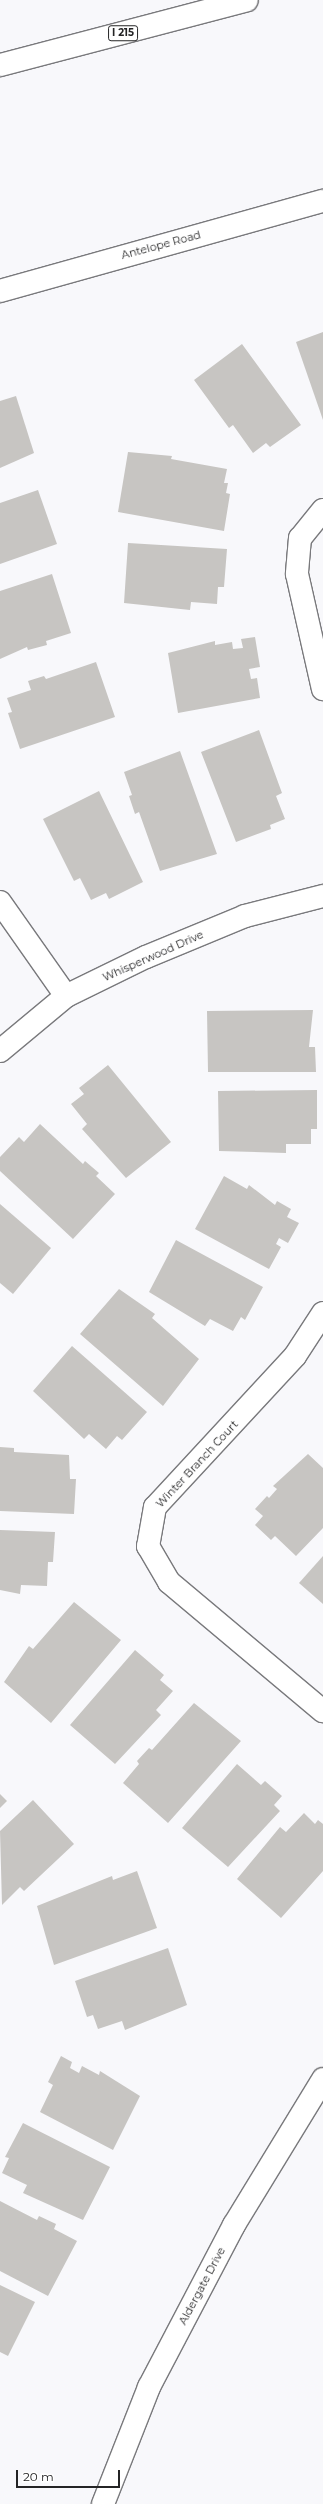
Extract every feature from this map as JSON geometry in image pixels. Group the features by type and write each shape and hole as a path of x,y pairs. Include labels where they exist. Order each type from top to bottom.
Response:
{"main road":[{"name":"I 215","path":"0,65 247,0"},
{"name":"Antelope Road","path":"0,291 323,201"},
{"path":"323,510 300,538 297,574 323,689"},
{"name":"Whisperwood Drive","path":"0,1051 66,996 146,957 245,916 323,896"},
{"path":"0,902 66,996"},
{"name":"Winter Branch Court","path":"323,1313 295,1356 155,1507 148,1546 169,1582 323,1711"},
{"name":"Aldergate Drive","path":"103,2504 149,2387 234,2225 323,2079"}],"building":[{"path":"323,332 323,420 296,342"},
{"path":"242,344 301,425 270,447 266,443 253,453 233,425 229,428 194,380"},
{"path":"16,396 34,453 0,468 0,401"},
{"path":"128,452 172,456 171,459 227,469 224,483 228,483 226,493 230,494 224,531 118,512"},
{"path":"38,490 57,544 0,564 0,503"},
{"path":"128,543 227,549 224,587 218,587 217,604 191,602 190,610 124,603"},
{"path":"52,574 71,633 46,641 47,645 28,650 27,647 0,659 0,591"},
{"path":"255,637 260,667 249,669 251,679 257,678 260,698 178,713 168,653 215,641 215,645 232,642 233,649 243,648 241,639"},
{"path":"96,662 115,717 20,749 8,713 12,712 7,698 31,690 28,681 44,676 46,679"},
{"path":"259,730 282,793 276,796 285,819 270,825 271,829 236,842 201,752"},
{"path":"180,751 217,854 160,871 139,812 135,814 129,796 132,795 124,772"},
{"path":"99,791 143,882 109,899 106,893 91,900 80,878 74,881 43,819"},
{"path":"313,1010 309,1047 315,1047 316,1072 208,1072 207,1011"},
{"path":"108,1065 171,1142 126,1178 82,1129 87,1124 71,1104 84,1094 79,1088"},
{"path":"317,1090 317,1129 311,1129 311,1144 286,1144 286,1153 219,1151 218,1091"},
{"path":"40,1124 83,1164 85,1161 99,1173 96,1176 115,1194 73,1239 0,1171 0,1157 19,1137 24,1142"},
{"path":"224,1176 247,1189 249,1185 275,1205 277,1201 291,1209 287,1217 299,1223 288,1243 279,1238 276,1244 281,1247 269,1269 195,1229"},
{"path":"0,1204 51,1248 13,1294 0,1283"},
{"path":"176,1240 263,1287 245,1320 241,1317 233,1331 210,1319 205,1326 149,1292"},
{"path":"119,1289 155,1314 152,1318 199,1359 163,1406 80,1334"},
{"path":"72,1346 147,1412 122,1440 117,1436 106,1449 89,1434 84,1439 33,1391"},
{"path":"0,1447 14,1448 14,1452 69,1455 70,1479 76,1479 74,1514 0,1511"},
{"path":"308,1454 323,1468 323,1528 296,1556 275,1536 271,1540 255,1525 263,1516 255,1509 267,1496 269,1498 277,1489 273,1486"},
{"path":"0,1530 55,1532 53,1562 48,1562 47,1586 21,1585 20,1594 0,1590"},
{"path":"323,1556 323,1604 299,1583"},
{"path":"74,1602 121,1640 51,1723 4,1682 29,1646 33,1649"},
{"path":"135,1650 164,1675 160,1680 173,1691 156,1710 161,1715 115,1764 70,1725"},
{"path":"194,1703 241,1741 168,1823 123,1783 139,1764 137,1761 149,1748 152,1750"},
{"path":"237,1764 261,1785 265,1781 282,1796 274,1805 280,1811 228,1867 182,1828"},
{"path":"0,1794 7,1801 0,1808"},
{"path":"33,1800 74,1844 24,1891 20,1887 2,1905 0,1831"},
{"path":"304,1813 315,1824 318,1820 323,1824 323,1871 281,1918 237,1879 280,1827 286,1832"},
{"path":"137,1871 157,1928 54,1965 37,1906 112,1876 113,1880"},
{"path":"168,1948 187,2005 125,2030 122,2021 98,2029 93,2015 87,2017 75,1981"},
{"path":"61,2056 72,2062 70,2068 79,2073 82,2066 99,2075 100,2071 140,2096 113,2150 40,2112 53,2085 48,2082"},
{"path":"23,2123 110,2167 83,2220 23,2193 27,2185 2,2173 9,2158 5,2157"},
{"path":"0,2201 37,2220 39,2216 56,2224 54,2229 77,2241 48,2296 0,2271"},
{"path":"0,2285 35,2302 8,2356 0,2352"}]}
